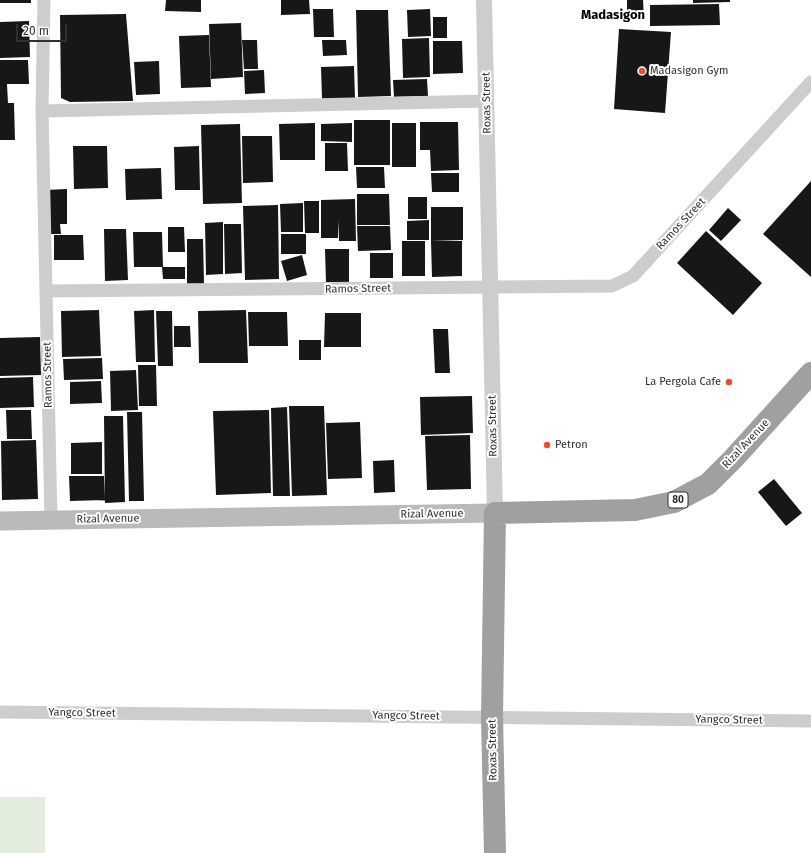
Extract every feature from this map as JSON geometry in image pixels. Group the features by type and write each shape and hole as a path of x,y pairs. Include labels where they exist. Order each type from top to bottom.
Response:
{"highway":[{"name":"Rizal Avenue","path":"495,513 635,510 674,502 708,484 734,458 811,373"},
{"name":"Roxas Street","path":"495,513 492,717 495,853"}],"main road":[{"name":"Rizal Avenue","path":"0,521 495,513"}],"street":[{"path":"44,0 42,111 46,292"},
{"name":"Roxas Street","path":"484,0 495,513"},
{"name":"Ramos Street","path":"51,520 46,292 612,286 633,276 811,82"},
{"path":"42,111 487,101"},
{"name":"Yangco Street","path":"0,712 811,721"}],"green space":[{"path":"0,797 45,797 45,853 0,853"}],"building":[{"path":"0,0 31,0 31,3 0,3"},
{"path":"166,0 201,0 201,12 165,11"},
{"path":"281,0 309,0 310,14 281,15"},
{"path":"627,0 643,0 644,18 627,18"},
{"path":"693,0 730,0 730,2 693,3"},
{"path":"719,4 720,25 650,26 650,5"},
{"path":"313,9 333,9 334,37 314,37"},
{"path":"430,9 431,36 408,37 407,10"},
{"path":"356,10 388,10 391,96 358,97"},
{"path":"126,14 133,101 70,102 61,98 60,15"},
{"path":"433,17 447,17 447,38 433,38"},
{"path":"29,21 30,57 0,58 0,22"},
{"path":"241,23 243,77 211,79 209,24"},
{"name":"Madasigon Gym","path":"619,29 671,32 665,113 614,109"},
{"path":"209,35 211,87 181,88 179,36"},
{"path":"429,38 430,77 403,78 402,39"},
{"path":"242,40 257,40 258,69 244,69"},
{"path":"322,40 346,40 347,55 323,56"},
{"path":"433,41 462,41 463,73 433,74"},
{"path":"0,60 28,60 29,84 7,84 8,103 0,103"},
{"path":"159,61 160,94 136,95 134,62"},
{"path":"354,66 355,98 322,99 321,67"},
{"path":"264,70 265,93 245,94 244,71"},
{"path":"427,79 428,96 394,97 393,80"},
{"path":"0,103 14,103 15,140 0,140"},
{"path":"354,120 390,120 390,165 354,165"},
{"path":"420,122 458,122 459,170 431,171 430,150 420,150"},
{"path":"315,123 315,160 280,160 279,124"},
{"path":"352,123 352,142 321,141 321,124"},
{"path":"392,123 416,123 416,167 392,167"},
{"path":"240,124 242,203 203,204 201,125"},
{"path":"242,136 272,136 273,182 243,183"},
{"path":"325,143 347,143 348,171 325,171"},
{"path":"73,146 107,146 108,188 74,189"},
{"path":"199,146 200,190 175,190 174,147"},
{"path":"356,167 384,167 385,188 357,188"},
{"path":"161,168 162,199 126,200 125,169"},
{"path":"431,173 459,173 459,192 432,192"},
{"path":"811,181 811,277 763,234"},
{"path":"67,189 67,224 60,224 61,234 46,234 45,190"},
{"path":"357,194 389,194 390,225 357,225"},
{"path":"408,197 427,197 427,219 408,219"},
{"path":"355,199 356,241 339,241 339,220 338,238 321,238 321,200"},
{"path":"304,201 319,201 319,233 305,233"},
{"path":"303,203 303,232 281,232 280,204"},
{"path":"278,205 279,279 245,280 243,206"},
{"path":"431,207 463,207 463,240 431,241"},
{"path":"728,208 741,220 721,241 709,230"},
{"path":"429,220 429,240 407,240 407,221"},
{"path":"223,222 223,274 206,275 205,223"},
{"path":"224,224 241,224 242,273 225,274"},
{"path":"357,226 390,226 391,250 358,251"},
{"path":"168,227 184,227 185,252 168,252"},
{"path":"104,229 126,229 128,280 105,281"},
{"path":"706,231 762,283 733,315 677,263"},
{"path":"133,232 162,232 163,267 134,267"},
{"path":"281,234 306,234 306,254 281,254"},
{"path":"54,235 83,235 84,260 54,260"},
{"path":"187,239 203,239 204,284 187,284"},
{"path":"402,241 425,241 425,276 402,276"},
{"path":"431,241 462,241 462,276 432,277"},
{"path":"325,249 349,249 349,283 326,283"},
{"path":"370,253 393,253 393,278 370,278"},
{"path":"302,255 307,275 287,281 281,261"},
{"path":"162,267 185,267 185,279 163,279"},
{"path":"99,310 101,356 62,357 61,311"},
{"path":"154,310 155,362 136,362 134,311"},
{"path":"246,310 248,363 199,363 198,311"},
{"path":"156,311 172,311 173,366 158,366"},
{"path":"248,312 287,312 288,346 249,346"},
{"path":"325,313 361,313 361,347 324,347"},
{"path":"174,326 190,326 191,347 174,347"},
{"path":"433,329 448,329 450,373 435,373"},
{"path":"40,337 41,375 0,376 0,338"},
{"path":"299,340 321,340 321,360 299,360"},
{"path":"102,358 103,379 64,380 63,359"},
{"path":"138,365 156,365 157,406 139,406"},
{"path":"136,370 138,410 111,411 110,371"},
{"path":"33,377 34,407 0,408 0,378"},
{"path":"101,381 102,403 70,404 70,382"},
{"path":"472,396 473,433 421,435 420,397"},
{"path":"289,406 324,406 327,495 292,496"},
{"path":"287,407 290,496 273,496 271,408"},
{"path":"6,410 31,410 32,439 7,439"},
{"path":"269,410 271,493 216,495 213,411"},
{"path":"127,412 142,412 144,501 129,501"},
{"path":"104,416 123,416 125,502 105,503"},
{"path":"360,422 362,478 328,479 326,423"},
{"path":"470,435 471,489 427,490 425,436"},
{"path":"36,440 38,499 2,500 1,441"},
{"path":"102,442 102,474 71,474 71,443"},
{"path":"394,460 395,492 374,493 373,461"},
{"path":"69,476 104,476 105,500 70,501"},
{"path":"774,479 802,513 786,526 758,492"}],"place":[{"name":"Madasigon Gym","path":"642,71"},
{"name":"La Pergola Cafe","path":"729,382"},
{"name":"Petron","path":"547,445"}],"district":[{"name":"Madasigon","path":"613,15"}]}
